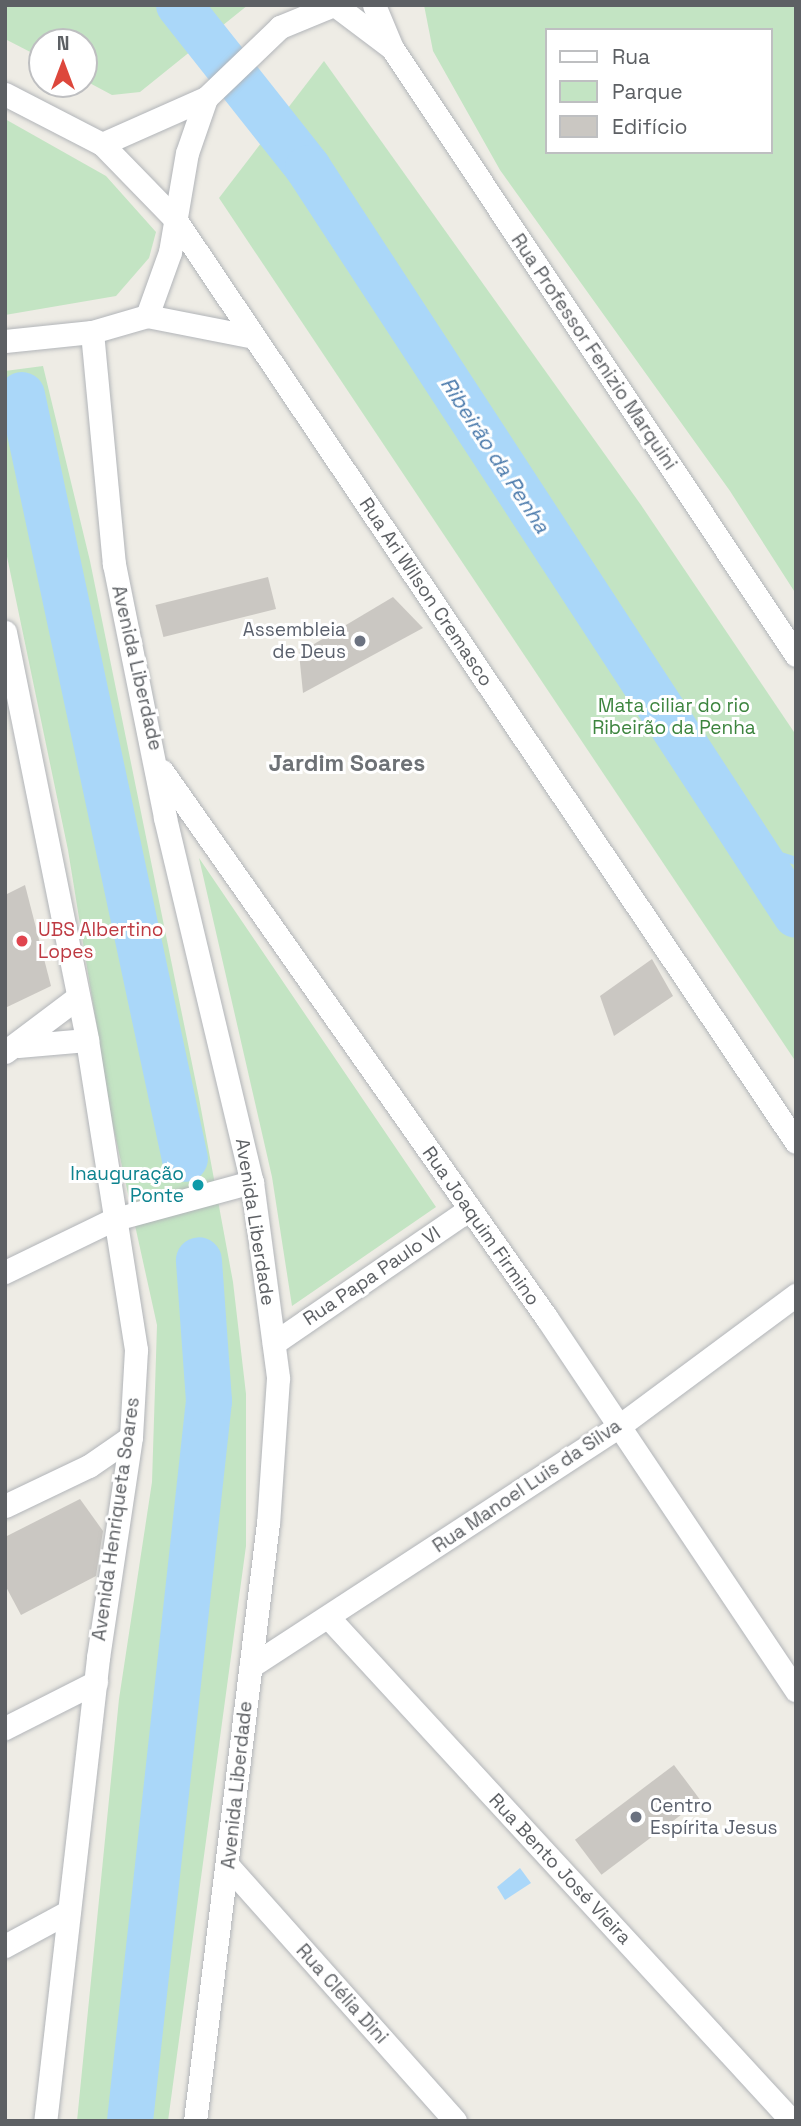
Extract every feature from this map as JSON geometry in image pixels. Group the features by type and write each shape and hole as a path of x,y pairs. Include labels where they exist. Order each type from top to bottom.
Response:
{"street":[{"path":"319,5 334,5 392,48"},
{"path":"102,144 211,93 278,24 334,5"},
{"path":"374,5 392,48"},
{"name":"Rua Professor Fenizio Marquini","path":"392,48 796,655"},
{"path":"148,316 162,281 187,153 211,93"},
{"name":"Rua Ari Wilson Cremasco","path":"5,94 102,144 176,219 796,1142"},
{"path":"5,341 92,332 148,316 254,337"},
{"name":"Avenida Liberdade","path":"92,332 114,564 159,767 165,818 252,1182 278,1378 229,1867 195,2121"},
{"name":"Avenida Henriqueta Soares","path":"5,632 11,687 87,1040 113,1220 136,1350 131,1437 66,1913 45,2121"},
{"name":"Rua Joaquim Firmino","path":"159,767 470,1209 796,1690"},
{"path":"12,1049 78,997"},
{"path":"12,1049 87,1040"},
{"path":"5,1272 113,1220 252,1182"},
{"name":"Rua Papa Paulo VI","path":"274,1343 470,1209"},
{"name":"Rua Manoel Luis da Silva","path":"251,1666 618,1427 796,1295"},
{"path":"5,1506 89,1466 131,1437"},
{"path":"89,1466 124,1483"},
{"name":"Rua Bento José Vieira","path":"328,1618 792,2121"},
{"path":"5,1728 96,1682"},
{"name":"Rua Clélia Dini","path":"229,1867 455,2121"},
{"path":"5,1946 66,1913"}],"green space":[{"path":"5,5 248,5 140,92 112,95 98,88 98,28 28,28 28,51 5,39"},
{"path":"424,5 796,5 796,594 730,491 500,170 433,51"},
{"name":"Mata ciliar do rio Ribeirão da Penha","path":"324,61 641,505 796,735 796,1062 219,198"},
{"path":"5,119 106,176 156,232 149,258 116,296 5,315"},
{"path":"43,366 90,561 199,1098 233,1282 246,1394 246,1546 168,2121 77,2121 119,1699 152,1482 157,1325 112,1121 68,850 5,547 5,371"},
{"path":"199,858 436,1207 292,1306 272,1177"}],"water":[{"path":"520,1868 531,1883 505,1900 497,1887"}],"building":[{"path":"268,577 276,609 163,637 155,605"},
{"name":"Assembleia de Deus","path":"393,597 423,628 303,693 299,653"},
{"name":"UBS Albertino Lopes","path":"25,885 51,986 5,1008 5,895"},
{"path":"652,959 673,996 614,1036 600,996"},
{"path":"80,1499 103,1531 96,1576 21,1615 5,1585 5,1537"},
{"name":"Centro Espírita Jesus","path":"674,1765 700,1800 601,1875 575,1840"}],"waterway":[{"name":"Ribeirão da Penha","path":"179,5 308,168 796,915"},
{"path":"22,395 185,1159"},
{"path":"750,846 796,861"},
{"path":"130,2121 209,1401 199,1260"}],"place":[{"name":"Assembleia de Deus","path":"360,641"},
{"name":"UBS Albertino Lopes","path":"22,941"},
{"name":"Inauguração Ponte","path":"198,1185"},
{"name":"Centro Espírita Jesus","path":"636,1817"}],"district":[{"name":"Jardim Soares","path":"347,763"}]}
